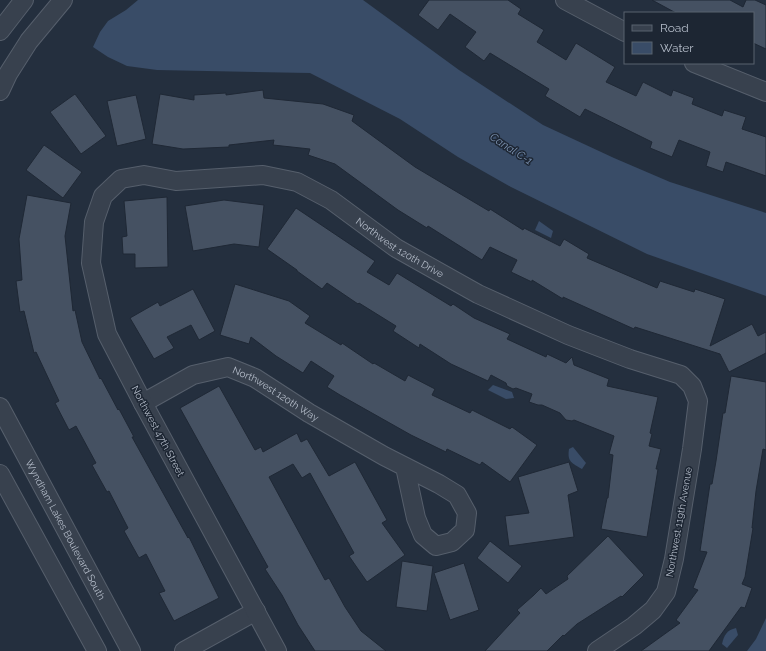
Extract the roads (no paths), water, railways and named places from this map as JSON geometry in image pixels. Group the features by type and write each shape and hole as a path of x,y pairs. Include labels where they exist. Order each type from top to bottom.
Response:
{"street":[{"path":"0,31 24,0"},
{"path":"0,91 8,74 29,41 63,0"},
{"path":"565,0 624,31"},
{"path":"696,64 766,92"},
{"name":"Northwest 120th Drive","path":"103,196 121,179 144,175 176,181 263,175 297,182 330,200 396,248 478,294 568,335 630,359 681,375 692,386"},
{"name":"Northwest 47th Street","path":"103,196 94,222 91,263 107,334 256,611 270,648"},
{"name":"Northwest 120th Way","path":"143,403 193,375 228,367 255,378 309,413 405,467"},
{"name":"Northwest 119th Avenue","path":"597,651 634,626 653,610 666,592 674,559 692,449 698,401 692,386"},
{"name":"Wyndham Lakes Boulevard South","path":"0,407 131,651"},
{"path":"0,474 97,651"},
{"path":"184,651 256,611"}],"water":[{"name":"Canal C-1","path":"138,0 363,0 459,70 543,125 670,182 766,213 766,296 647,254 511,187 458,157 400,119 310,73 157,70 127,66 108,57 93,47 100,32 108,21 126,10"},
{"path":"539,221 553,231 551,238 535,230"},
{"path":"493,385 512,392 514,398 506,399 488,390"},
{"path":"573,447 586,463 582,469 571,462 569,457 569,449"},
{"path":"766,618 766,651 747,651 756,639"},
{"path":"736,628 738,635 727,648 722,644 726,633"}]}
